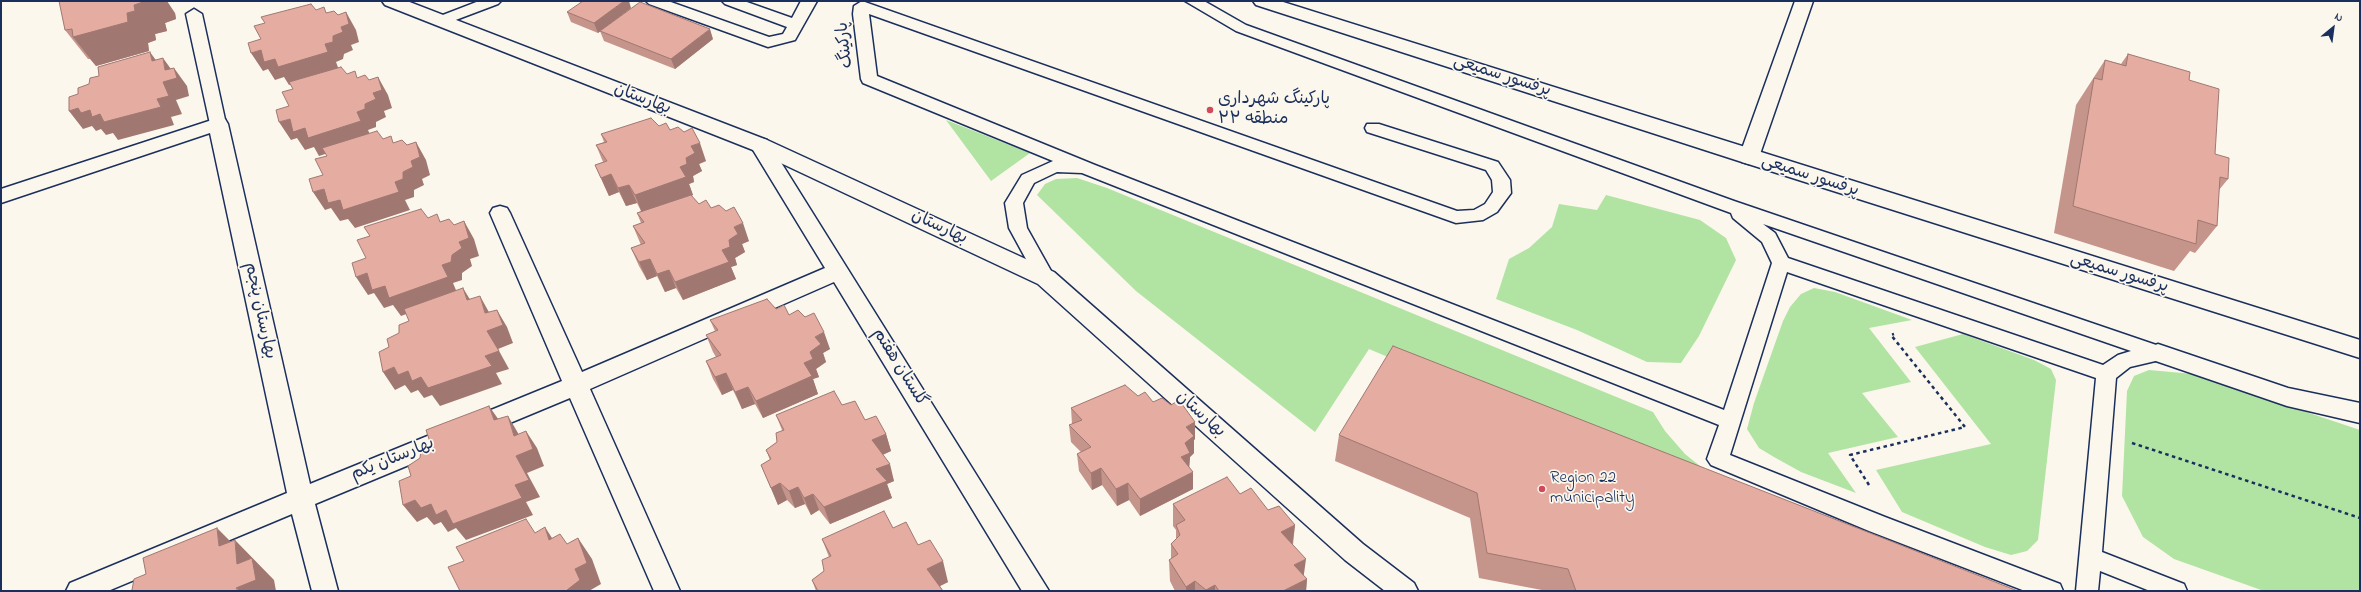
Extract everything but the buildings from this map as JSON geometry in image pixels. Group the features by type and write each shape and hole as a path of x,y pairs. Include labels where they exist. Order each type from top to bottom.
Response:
{"street":[{"name":"بهارستان","path":"390,1 760,145 1046,278 1354,552 1405,591"},
{"name":"پرفسور سمیعی","path":"1262,1 1749,157 2360,349"},
{"path":"1749,157 1804,1"},
{"path":"1,196 218,124"},
{"name":"بهارستان پنجم","path":"218,124 301,498 325,591"},
{"name":"گلستان هفتم","path":"760,145 1036,591"},
{"path":"500,213 667,591"},
{"name":"بهارستان یکم","path":"79,591 576,385 839,271"},
{"path":"2158,353 2287,397 2360,413"}],"lane":[{"path":"440,21 493,1"},
{"path":"654,1 768,42 789,37 806,2"},
{"path":"730,1 796,24"},
{"path":"1192,1 1241,28 1728,205 2158,353"},
{"name":"پارکینگ","path":"1089,169 869,79 861,14 862,6 1456,217 1477,216 1491,208 1502,193 1501,180 1492,166 1373,128"},
{"path":"194,14 218,124"},
{"path":"1046,278 1018,228 1014,203 1028,179 1054,166 1089,169 1730,421"},
{"path":"1728,205 1769,238 1781,263 1718,459 1877,524 2052,591"},
{"path":"1781,263 2106,374"},
{"path":"2086,591 2106,374 2124,360 2158,353"},
{"path":"2090,556 2176,591"}],"path":[{"path":"1877,524 1881,503 1850,455 1965,427 1891,335 1928,322 1930,313"},
{"path":"2100,433 2360,518"}],"green space":[{"path":"946,120 1030,153 991,181"},
{"path":"1077,178 1107,188 1653,412 1665,431 1685,454 1762,516 1369,349 1315,432 1136,291 1037,195 1045,184 1056,179"},
{"path":"1606,195 1700,220 1726,238 1736,260 1699,336 1681,363 1647,362 1577,330 1496,299 1509,259 1529,248 1552,227 1559,204 1597,210"},
{"path":"1814,288 1835,292 1912,320 1869,328 1911,382 1862,393 1898,437 1828,453 1856,493 1801,472 1774,457 1759,448 1747,429 1754,403 1783,321 1790,307 1801,294"},
{"path":"1963,334 2034,360 2051,369 2056,380 2038,540 2027,551 2011,555 1985,547 1902,512 1876,470 1991,444 1915,347"},
{"path":"2149,370 2193,374 2360,430 2360,591 2264,591 2174,559 2143,537 2122,496 2127,391 2134,376"}],"place":[{"name":"پارکینگ شهرداری منطقه ۲۲","path":"1210,110"},
{"name":"Region 22 municipality","path":"1542,489"}]}
